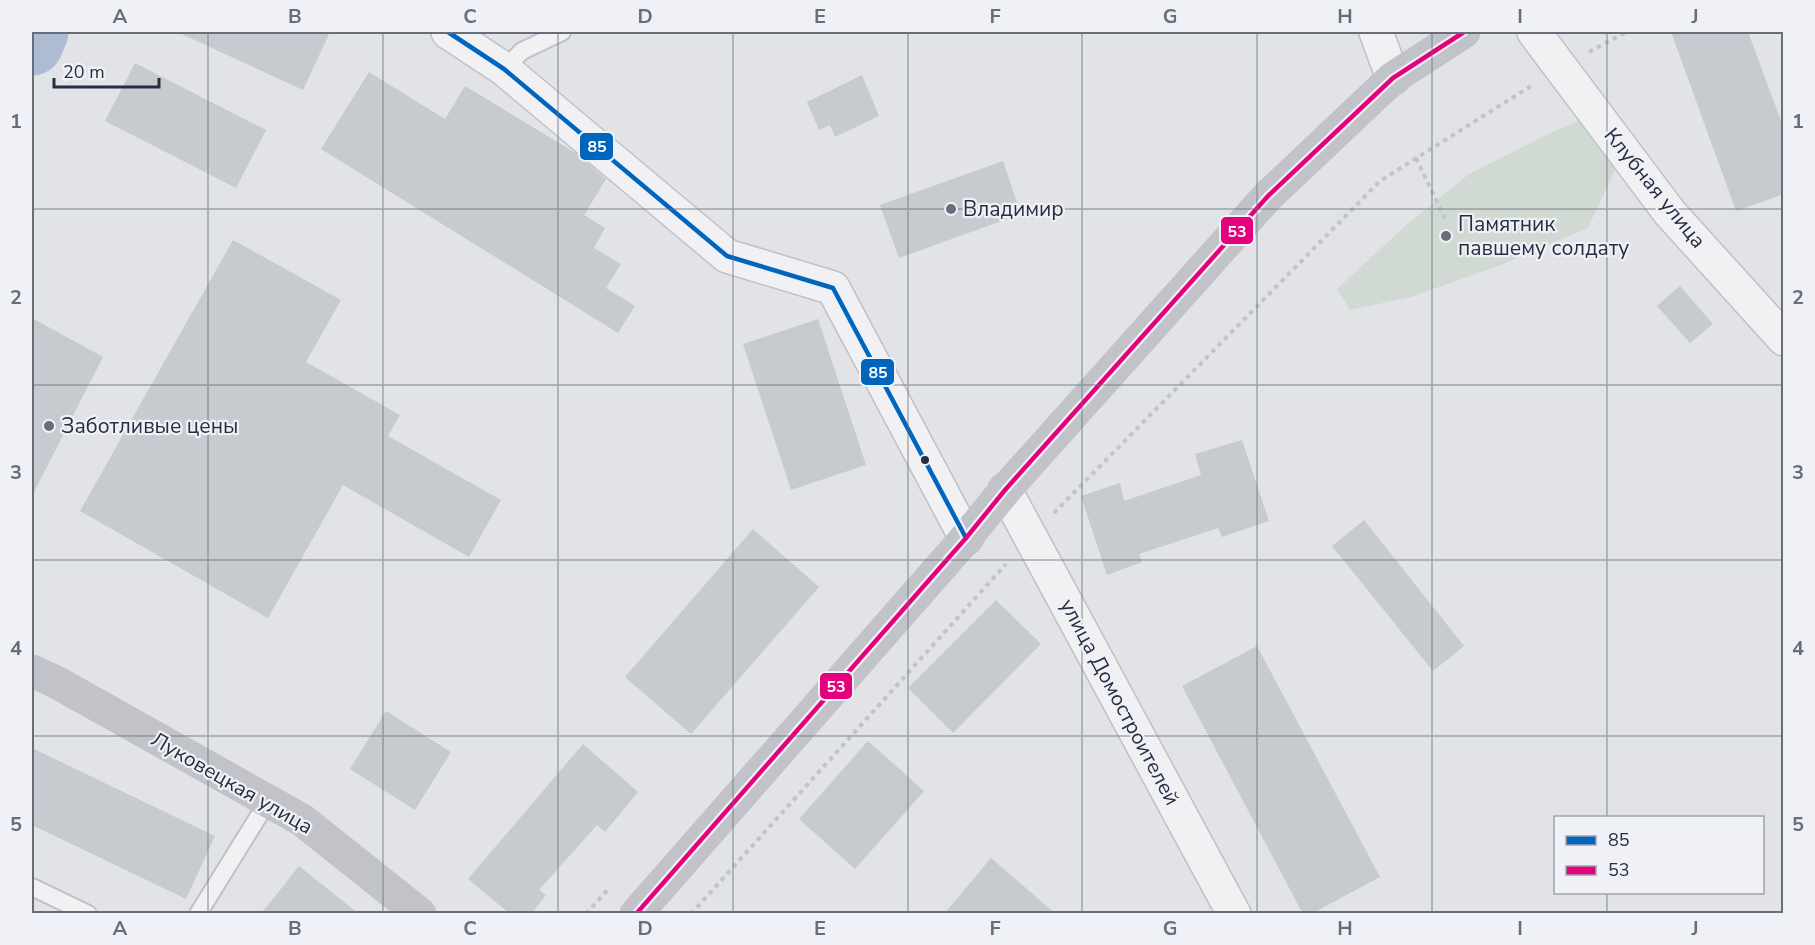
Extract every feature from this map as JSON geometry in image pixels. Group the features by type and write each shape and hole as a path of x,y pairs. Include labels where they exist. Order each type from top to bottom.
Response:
{"street":[{"path":"448,32 504,69 727,256 833,288 966,538"},
{"path":"1376,32 1393,78"},
{"path":"636,914 966,538 1005,490 1268,196 1393,78 1464,32"},
{"name":"Клубная улица","path":"1534,32 1670,213 1784,339"},
{"name":"улица Домостроителей","path":"1005,490 1234,914"},
{"name":"Луковецкая улица","path":"32,671 56,682 303,820 420,914"}],"lane":[{"path":"504,69 522,51 562,32"},
{"path":"198,914 268,801"},
{"path":"32,887 88,914"}],"path":[{"path":"691,914 1031,537 1380,181 1561,68 1626,32"},
{"path":"1416,158 1447,223"}],"shaded area":[{"path":"1587,118 1614,156 1614,172 1588,228 1506,263 1411,297 1350,310 1337,289 1404,227 1469,174 1550,133"}],"building":[{"path":"177,32 330,32 303,90"},
{"path":"1671,32 1748,32 1784,129 1784,194 1736,211"},
{"path":"135,63 266,130 236,188 105,121"},
{"path":"369,72 445,119 465,86 577,154 606,179 584,215 605,228 594,248 621,264 606,288 635,306 618,333 321,149"},
{"path":"862,75 879,116 835,137 830,125 819,130 807,102"},
{"name":"Владимир","path":"1003,161 1021,214 899,258 880,205"},
{"path":"233,240 341,300 306,362 400,415 388,436 501,500 469,557 343,485 268,618 80,511"},
{"path":"1680,286 1713,324 1690,343 1657,306"},
{"name":"Заботливые цены","path":"32,318 103,357 32,496"},
{"path":"818,319 866,465 791,490 743,344"},
{"path":"1242,440 1269,521 1222,537 1218,528 1139,554 1142,562 1107,575 1081,496 1120,483 1124,501 1201,475 1195,454"},
{"path":"1364,520 1464,646 1433,671 1332,546"},
{"path":"753,529 819,587 691,734 625,677"},
{"path":"996,600 1041,644 953,733 908,688"},
{"path":"1257,646 1380,877 1311,914 1303,914 1182,686"},
{"path":"386,711 451,752 415,810 350,769"},
{"path":"868,741 924,791 855,869 799,819"},
{"path":"583,744 638,792 605,832 597,825 539,890 546,895 531,914 510,914 468,879"},
{"path":"32,748 215,836 186,899 32,825"},
{"path":"991,858 1056,914 944,914"},
{"path":"299,866 359,914 261,914"}],"waterway":[{"path":"32,44 37,32"}],"transit line":[{"name":"85","path":"448,32 504,69 727,256 833,288 966,538"},
{"name":"53","path":"636,914 966,538 1005,490 1268,196 1393,78 1464,32"}],"place":[{"name":"Владимир","path":"951,209"},
{"name":"Памятник павшему солдату","path":"1446,236"},
{"name":"Заботливые цены","path":"49,426"}]}
